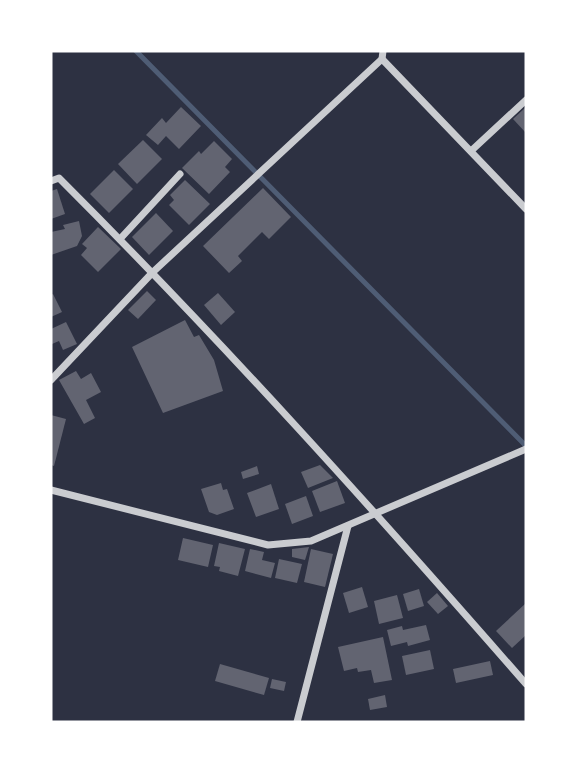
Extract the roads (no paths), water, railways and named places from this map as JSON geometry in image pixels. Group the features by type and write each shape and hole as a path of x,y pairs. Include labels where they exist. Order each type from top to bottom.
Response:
{"street":[{"path":"51,380 153,272 382,55 526,209"},
{"path":"471,151 526,100"},
{"path":"120,239 180,174"},
{"path":"51,180 59,178 153,272 378,514 526,684"},
{"path":"51,490 268,545 311,541 526,449"},
{"path":"297,722 348,526"}],"waterway":[{"path":"136,51 526,446"}]}
